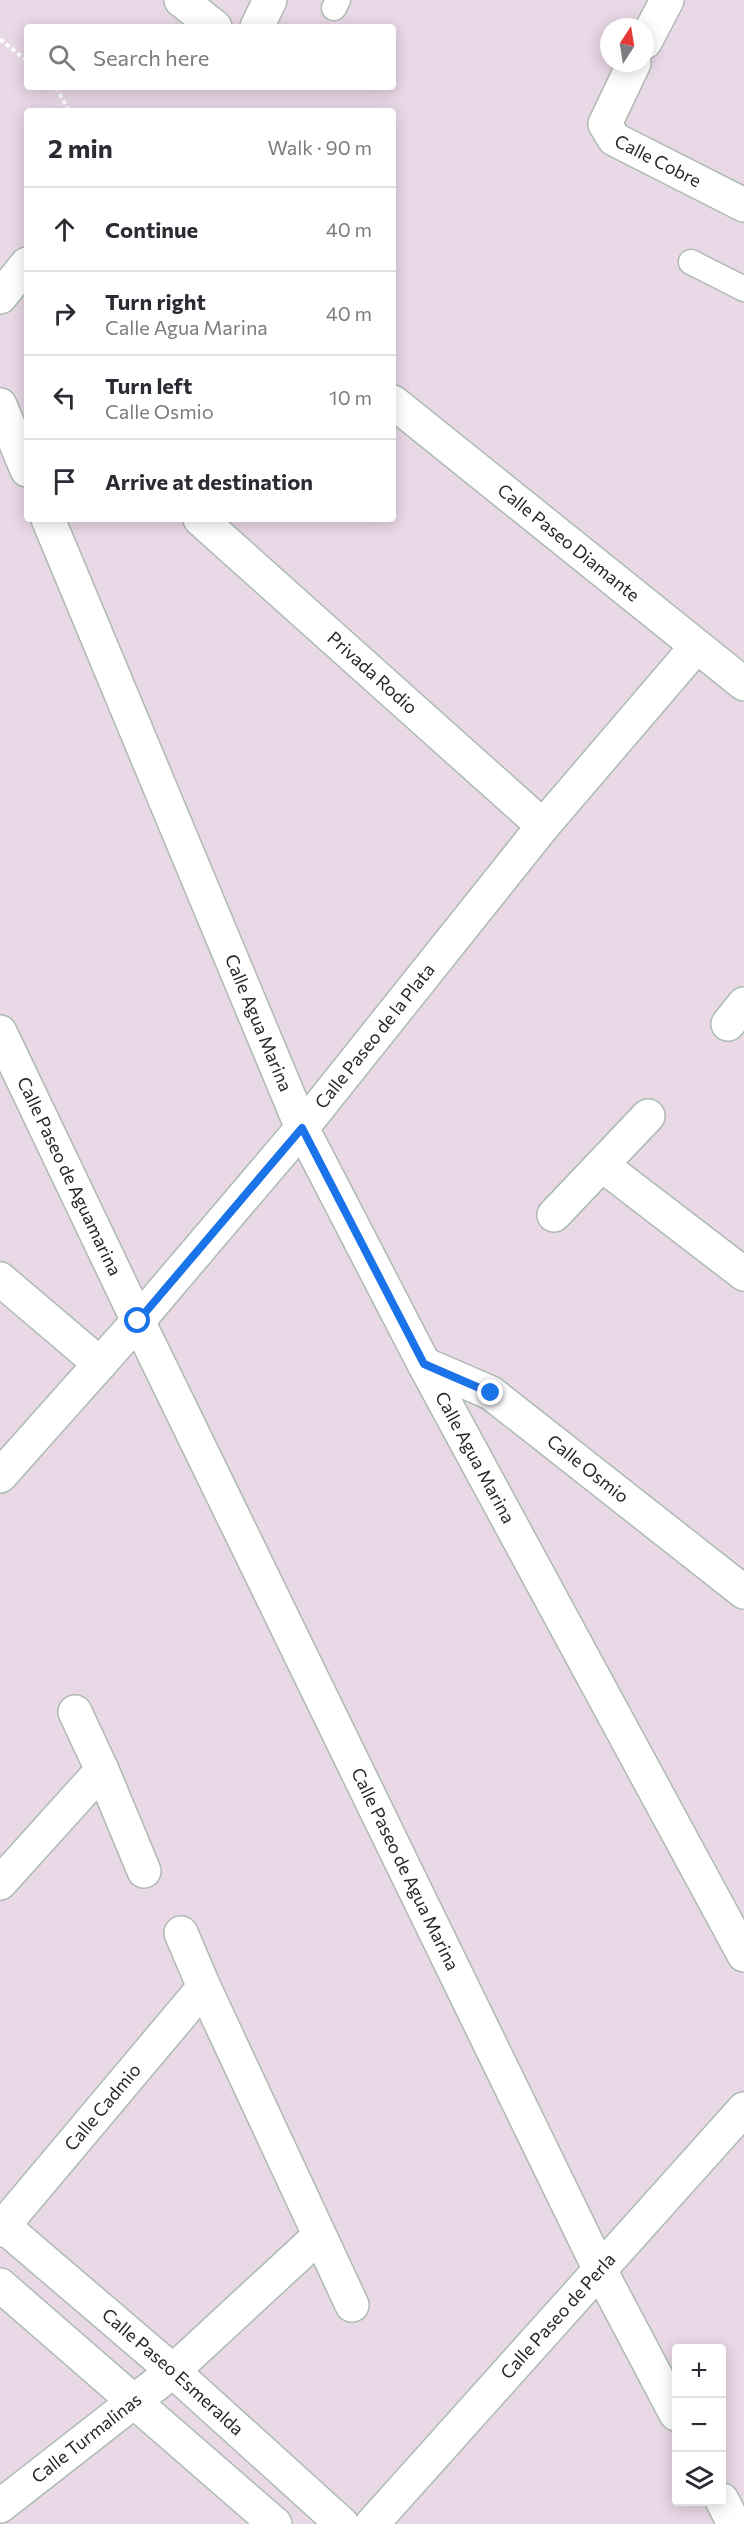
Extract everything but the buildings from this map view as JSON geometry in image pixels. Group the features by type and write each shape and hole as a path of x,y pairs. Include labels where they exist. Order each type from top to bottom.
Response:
{"street":[{"path":"181,0 211,24"},
{"path":"258,24 270,0"},
{"path":"654,25 667,0"},
{"name":"Calle Cobre","path":"630,72 605,124 614,139 744,205"},
{"path":"0,297 24,268"},
{"name":"Calle Paseo Diamante","path":"396,404 744,684"},
{"path":"0,405 24,463"},
{"name":"Calle Agua Marina","path":"49,522 302,1128 424,1364 744,1954"},
{"name":"Privada Rodio","path":"203,522 543,826"},
{"name":"Calle Paseo de la Plata","path":"0,1476 138,1321 302,1128 543,826 696,647"},
{"name":"Calle Paseo de Aguamarina","path":"0,1032 138,1321"},
{"path":"554,1215 648,1116"},
{"path":"602,1165 744,1274"},
{"path":"0,1279 100,1364"},
{"name":"Calle Paseo de Agua Marina","path":"138,1321 600,2270 672,2406"},
{"name":"Calle Osmio","path":"424,1364 491,1393 744,1592"},
{"path":"75,1712 144,1871"},
{"path":"0,1882 102,1770"},
{"path":"181,1933 352,2305"},
{"name":"Calle Cadmio","path":"1,2226 204,1987"},
{"name":"Calle Paseo de Perla","path":"372,2524 744,2109"},
{"name":"Calle Paseo Esmeralda","path":"1,2226 173,2371 342,2524"},
{"path":"173,2371 319,2236"},
{"path":"0,2285 275,2524"},
{"name":"Calle Turmalinas","path":"0,2506 173,2371"},
{"path":"725,2506 734,2524"}],"lane":[{"path":"691,262 744,289"}],"path":[{"path":"0,39 24,59"},
{"path":"58,90 67,108"}],"route":[{"path":"138,1321 302,1128 424,1364 491,1393"}]}
